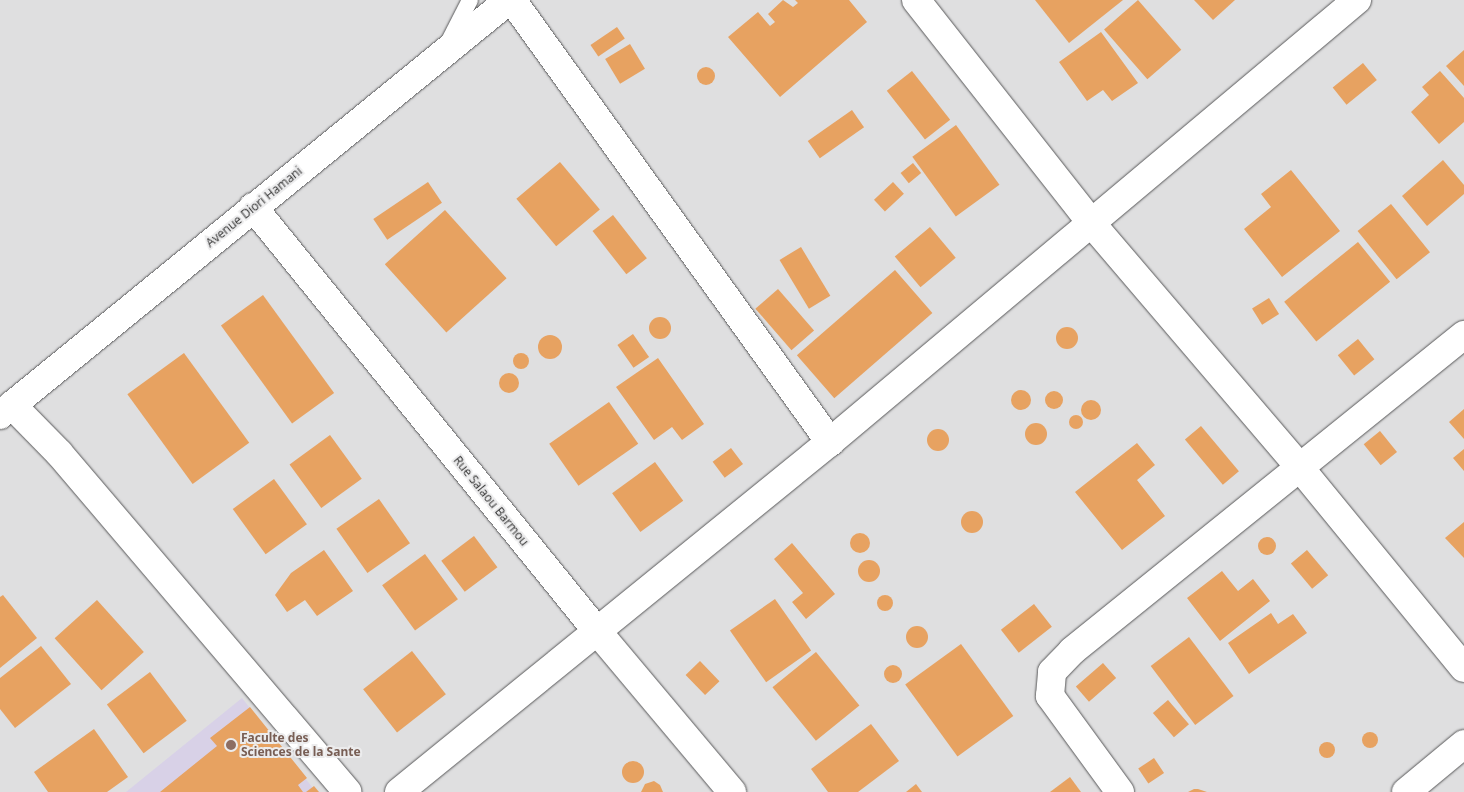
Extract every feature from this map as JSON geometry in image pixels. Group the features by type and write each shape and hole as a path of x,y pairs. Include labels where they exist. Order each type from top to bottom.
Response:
{"street":[{"name":"Avenue Diori Hamani","path":"6,410 253,207 510,0"},
{"path":"510,0 830,442"},
{"path":"916,0 1092,224 1301,469 1464,668"},
{"path":"399,792 830,442 1092,224 1339,6"},
{"name":"Rue Salaou Barmou","path":"253,207 597,631 732,792"},
{"path":"1120,792 1050,696 1052,672 1072,651 1301,469 1464,335"},
{"path":"6,410 59,453 348,792"},
{"path":"1406,792 1464,744"}],"lane":[{"path":"442,54 470,0"}],"shaded area":[{"name":"Faculte des Sciences de la Sante","path":"242,698 316,792 126,792"}],"building":[{"path":"783,0 793,7 798,3 795,0 849,0 867,22 780,97 728,37 758,12 770,26 775,22 768,14"},
{"path":"1035,0 1123,0 1069,43"},
{"path":"1138,0 1181,50 1147,79 1104,30"},
{"path":"1194,0 1235,0 1213,20"},
{"path":"617,27 625,39 598,57 590,45"},
{"path":"1101,32 1138,83 1112,101 1103,90 1087,101 1059,62"},
{"path":"630,44 645,69 620,84 605,59"},
{"path":"1464,50 1464,86 1446,66"},
{"path":"1363,63 1377,80 1347,105 1333,88"},
{"path":"706,67 714,72 715,76 710,84 706,85 698,80 697,76 702,68"},
{"path":"912,71 950,120 925,140 887,91"},
{"path":"1440,71 1464,98 1464,122 1439,144 1411,112 1429,95 1422,87"},
{"path":"852,110 864,127 820,158 808,141"},
{"path":"956,125 999,185 956,217 912,157"},
{"path":"1443,160 1464,185 1464,194 1427,226 1402,196"},
{"path":"560,162 600,209 556,246 516,199"},
{"path":"913,163 921,173 909,183 901,173"},
{"path":"1291,170 1340,231 1282,277 1244,229 1271,207 1261,194"},
{"path":"428,182 442,203 387,240 373,219"},
{"path":"893,182 904,194 885,211 874,200"},
{"path":"1391,204 1430,252 1397,279 1358,231"},
{"path":"445,210 507,278 446,333 385,264"},
{"path":"613,215 647,258 626,274 593,231"},
{"path":"930,227 956,258 920,287 895,257"},
{"path":"1358,242 1390,282 1316,341 1284,302"},
{"path":"801,247 830,296 809,309 780,260"},
{"path":"895,270 932,313 834,398 797,355"},
{"path":"778,289 814,331 791,350 755,309"},
{"path":"263,295 334,393 292,423 221,326"},
{"path":"1269,298 1279,314 1262,325 1252,309"},
{"path":"660,317 668,320 671,328 668,336 660,339 652,336 649,328 652,320"},
{"path":"1067,327 1075,330 1078,338 1075,346 1067,349 1059,346 1056,338 1059,330"},
{"path":"633,334 649,357 633,368 617,345"},
{"path":"550,335 558,339 562,347 558,355 550,359 542,355 538,347 542,339"},
{"path":"1358,339 1374,359 1354,376 1338,355"},
{"path":"184,353 249,443 193,484 127,394"},
{"path":"521,353 527,355 529,361 527,367 521,369 515,367 513,361 515,355"},
{"path":"658,358 704,424 682,440 672,427 654,440 616,387"},
{"path":"509,373 516,376 519,383 516,390 509,393 502,390 499,383 502,376"},
{"path":"1021,390 1028,393 1031,400 1028,407 1021,410 1014,407 1011,400 1014,393"},
{"path":"1054,391 1060,394 1063,400 1060,406 1054,409 1048,406 1045,400 1048,394"},
{"path":"1087,400 1095,400 1101,406 1101,414 1095,420 1087,420 1081,414 1081,406"},
{"path":"609,402 638,444 578,486 549,444"},
{"path":"1464,409 1464,439 1449,422"},
{"path":"1073,415 1079,415 1083,422 1079,429 1073,429 1069,425 1069,419"},
{"path":"1032,423 1040,423 1047,430 1047,438 1040,445 1032,445 1025,438 1025,430"},
{"path":"1201,426 1239,471 1223,485 1185,439"},
{"path":"938,429 946,432 949,440 946,448 938,451 930,448 927,440 930,432"},
{"path":"1380,431 1397,452 1381,465 1364,444"},
{"path":"330,435 362,479 321,508 290,464"},
{"path":"1137,443 1155,465 1137,480 1165,516 1122,550 1075,492"},
{"path":"731,448 743,464 725,478 713,462"},
{"path":"1464,449 1464,471 1453,458"},
{"path":"655,462 683,501 640,532 612,493"},
{"path":"274,479 307,524 266,554 233,509"},
{"path":"379,499 410,543 367,573 336,529"},
{"path":"972,511 980,514 983,522 980,530 972,533 964,530 961,522 964,514"},
{"path":"1464,522 1464,558 1445,538"},
{"path":"860,533 867,536 870,543 867,550 860,553 853,550 850,543 853,536"},
{"path":"474,536 497,567 465,592 441,561"},
{"path":"1267,537 1273,540 1276,546 1273,552 1267,555 1261,552 1258,546 1261,540"},
{"path":"792,543 835,594 806,619 792,602 803,593 774,559"},
{"path":"324,550 353,591 317,616 305,600 287,612 275,595 291,573"},
{"path":"1307,550 1328,575 1312,589 1291,563"},
{"path":"425,554 458,599 415,630 382,585"},
{"path":"869,560 877,563 880,571 877,579 869,582 861,579 858,571 861,563"},
{"path":"1222,571 1238,591 1253,579 1270,601 1220,641 1187,598"},
{"path":"3,595 37,638 0,668 0,597"},
{"path":"885,595 891,597 893,603 891,609 885,611 879,609 877,603 879,597"},
{"path":"775,599 811,651 766,682 730,631"},
{"path":"97,600 144,652 101,690 55,638"},
{"path":"1034,604 1052,627 1019,653 1001,630"},
{"path":"1271,613 1278,624 1293,614 1307,633 1249,674 1228,643"},
{"path":"917,626 927,633 928,637 921,647 917,648 907,641 906,637 913,627"},
{"path":"1189,637 1234,696 1195,725 1151,666"},
{"path":"961,644 1013,716 957,757 905,685"},
{"path":"41,646 71,684 15,728 0,709 0,678"},
{"path":"412,651 446,694 397,733 363,689"},
{"path":"816,652 859,706 816,741 772,687"},
{"path":"700,661 719,681 705,695 686,675"},
{"path":"1103,663 1116,678 1089,702 1076,687"},
{"path":"893,665 899,668 902,674 899,680 893,683 887,680 884,674 887,668"},
{"path":"150,672 187,721 144,753 107,704"},
{"path":"1168,700 1189,724 1174,737 1153,713"},
{"name":"Faculte des Sciences de la Sante","path":"250,707 307,778 298,785 303,792 160,792 217,746 210,738"},
{"path":"871,724 899,761 858,792 828,792 811,769"},
{"path":"94,729 128,777 107,792 48,792 34,772"},
{"path":"1370,732 1376,734 1378,740 1376,746 1370,748 1364,746 1362,740 1364,734"},
{"path":"1327,742 1333,744 1335,750 1333,756 1327,758 1321,756 1319,750 1321,744"},
{"path":"1154,758 1164,773 1148,784 1138,769"},
{"path":"633,761 641,764 644,772 641,780 633,783 625,780 622,772 625,764"},
{"path":"1070,777 1081,792 1050,792"},
{"path":"654,781 660,785 663,792 641,792 645,784"},
{"path":"916,784 922,792 906,792"},
{"path":"314,786 319,792 306,792"},
{"path":"1198,789 1207,792 1188,792"}],"place":[{"name":"Faculte des Sciences de la Sante","path":"231,745"}]}
